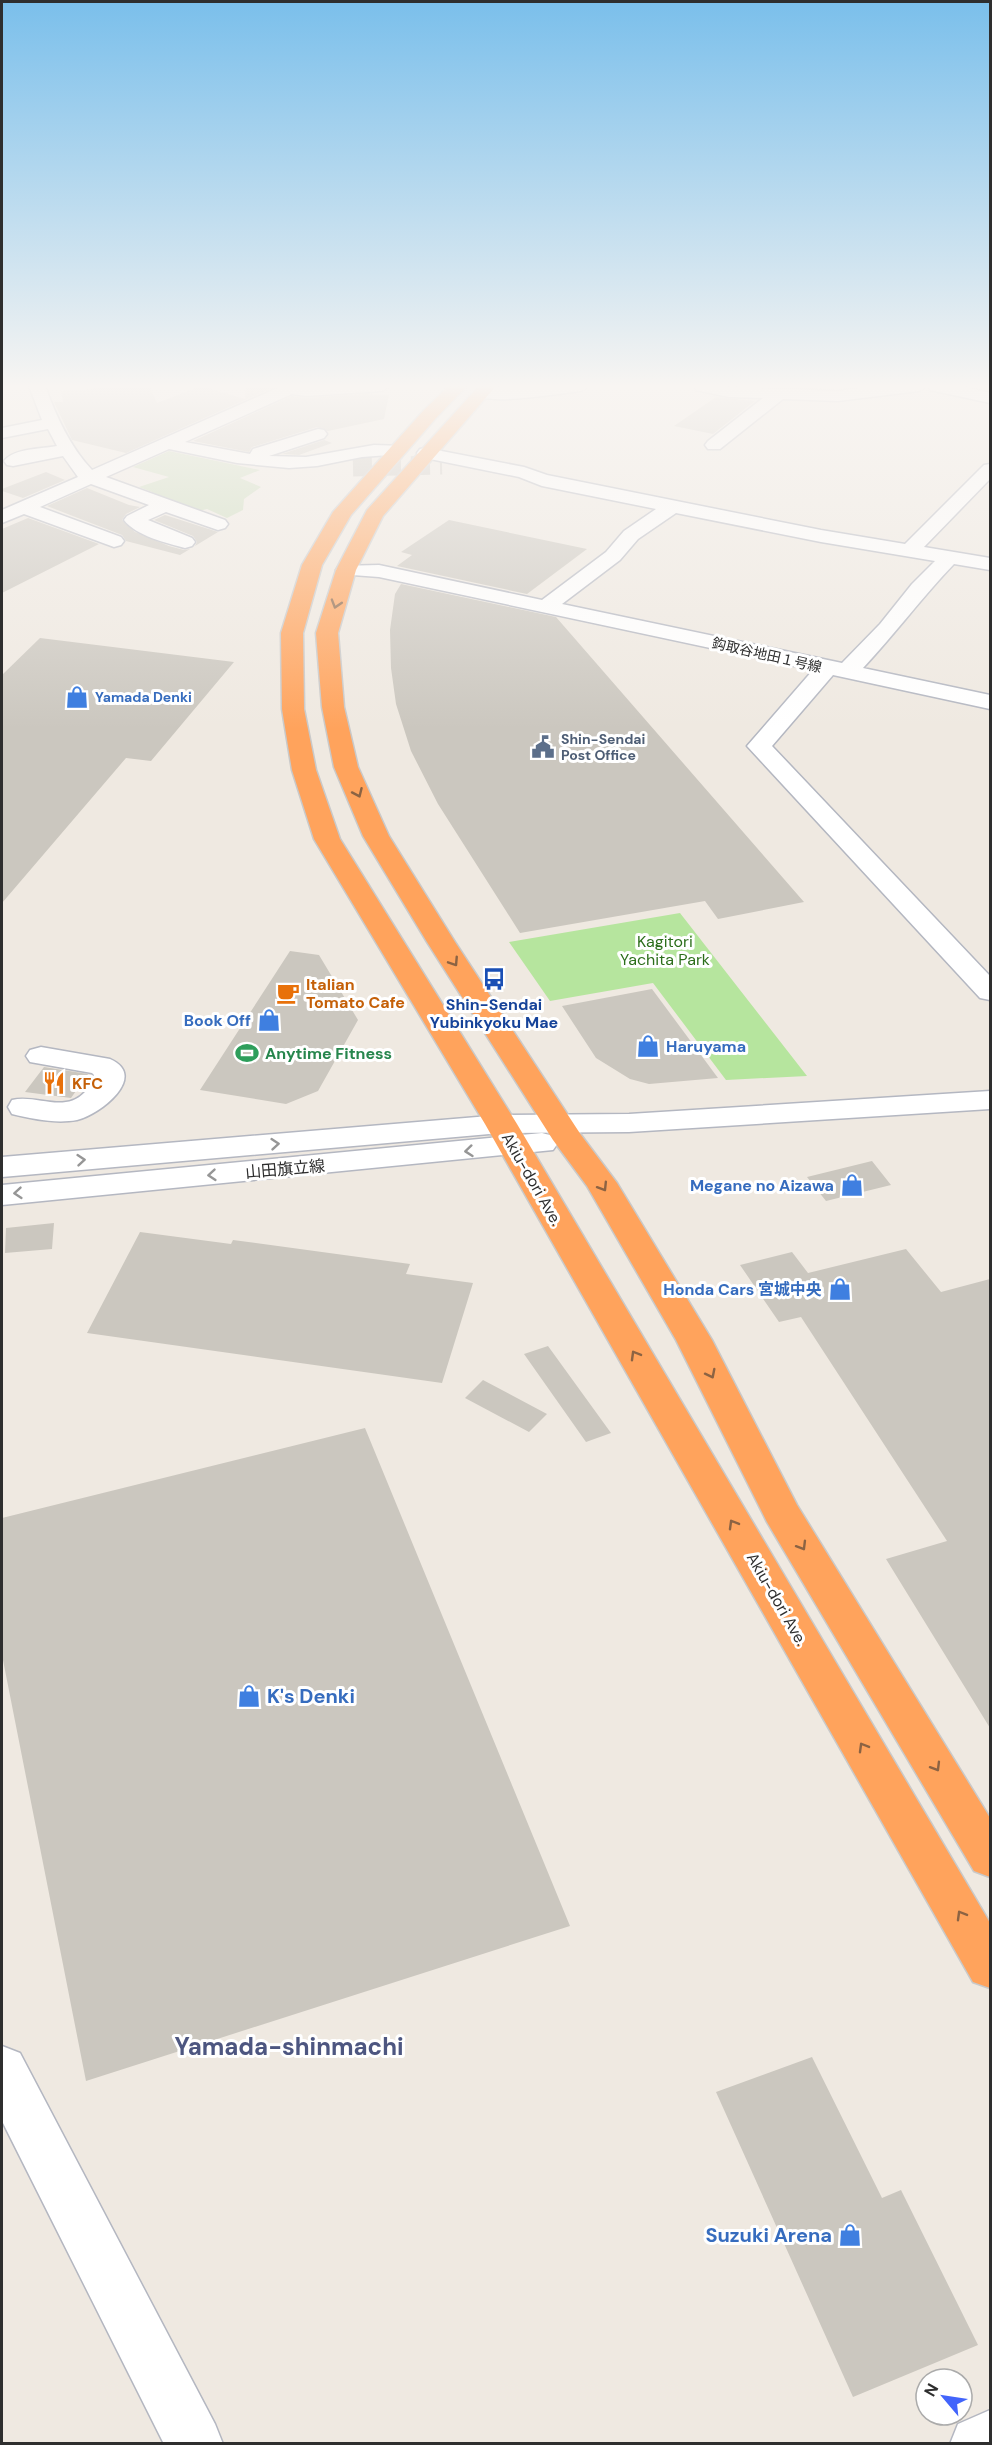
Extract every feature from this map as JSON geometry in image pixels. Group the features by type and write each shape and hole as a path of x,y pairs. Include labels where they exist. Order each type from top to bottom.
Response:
{"highway":[{"name":"Akiu-dori Ave.","path":"361,500 344,512 312,566 292,633 292,710 304,770 327,839 507,1136 990,1966"},
{"name":"Akiu-dori Ave.","path":"386,500 374,514 346,570 327,633 333,707 346,767 376,836 441,942 564,1131 601,1183 688,1330 781,1512 990,1857"}],"street":[{"path":"2,517 38,500"},
{"path":"151,500 218,524"},
{"path":"638,500 990,564"},
{"path":"909,551 959,500"},
{"path":"164,505 134,520 148,529 185,542"},
{"path":"23,507 114,541"},
{"path":"545,607 613,556 631,535 671,507"},
{"path":"838,669 888,630 919,588 950,557"},
{"name":"鈎取谷地田１号線","path":"346,570 379,571 838,669"},
{"path":"838,669 990,702"},
{"name":"鈎取谷地田１号線","path":"838,669 759,746 990,992"},
{"path":"23,1107 63,1113 79,1110 95,1102 111,1077 108,1069 99,1065 41,1056"},
{"name":"山田旗立線","path":"2,1167 507,1136 629,1123 990,1100"},
{"name":"山田旗立線","path":"2,1195 507,1136"},
{"path":"2,2070 195,2444"},
{"path":"978,2444 990,2438"}],"green space":[{"path":"163,500 244,500 243,510 227,518 207,509 195,512"},
{"name":"Kagitori Yachita Park","path":"680,913 807,1076 726,1080 653,983 550,1001 509,942"}],"building":[{"path":"60,500 117,500 140,507 126,514 122,520 135,532 169,546 184,550 190,549 180,555 126,541 122,535 47,506"},
{"path":"165,515 218,532 195,546 197,542 193,536 154,520"},
{"path":"28,518 99,544 2,593 2,529"},
{"path":"449,520 587,549 527,594 397,566 412,555 401,552"},
{"path":"401,584 556,617 804,902 718,919 705,901 520,933 438,804 411,751 396,704 391,668 390,630 395,594"},
{"path":"40,638 234,662 151,761 126,758 2,903 2,675"},
{"path":"290,951 319,955 358,1020 318,1091 286,1104 200,1090"},
{"path":"652,989 718,1078 649,1084 630,1079 596,1058 562,1006"},
{"path":"44,1067 88,1074 71,1098 25,1092"},
{"path":"872,1161 891,1185 826,1201 807,1177"},
{"path":"54,1223 52,1249 5,1253 6,1228"},
{"path":"140,1232 231,1244 233,1240 410,1264 406,1274 473,1283 442,1383 87,1333"},
{"path":"906,1249 941,1292 990,1279 990,1728 886,1559 947,1541 801,1317 779,1322 740,1265 792,1252 808,1273"},
{"path":"548,1346 611,1433 586,1442 524,1354"},
{"path":"483,1380 547,1414 529,1432 465,1398"},
{"path":"365,1428 570,1926 86,2081 2,1655 2,1518"},
{"path":"812,2057 882,2198 901,2190 978,2345 925,2367 914,2367 914,2372 853,2397 716,2092"}],"place":[{"name":"Yamada Denki","path":"77,697"},
{"name":"Shin-Sendai Post Office","path":"543,747"},
{"name":"Shin-Sendai Yubinkyoku Mae","path":"494,979"},
{"name":"Italian Tomato Cafe","path":"288,993"},
{"name":"Book Off","path":"269,1020"},
{"name":"Haruyama","path":"648,1046"},
{"name":"Anytime Fitness","path":"247,1053"},
{"name":"KFC","path":"54,1083"},
{"name":"Megane no Aizawa","path":"852,1185"},
{"name":"Honda Cars 宮城中央","path":"840,1289"},
{"name":"K's Denki","path":"249,1696"},
{"name":"Suzuki Arena","path":"850,2235"}],"district":[{"name":"Yamada-shinmachi","path":"289,2046"}]}
